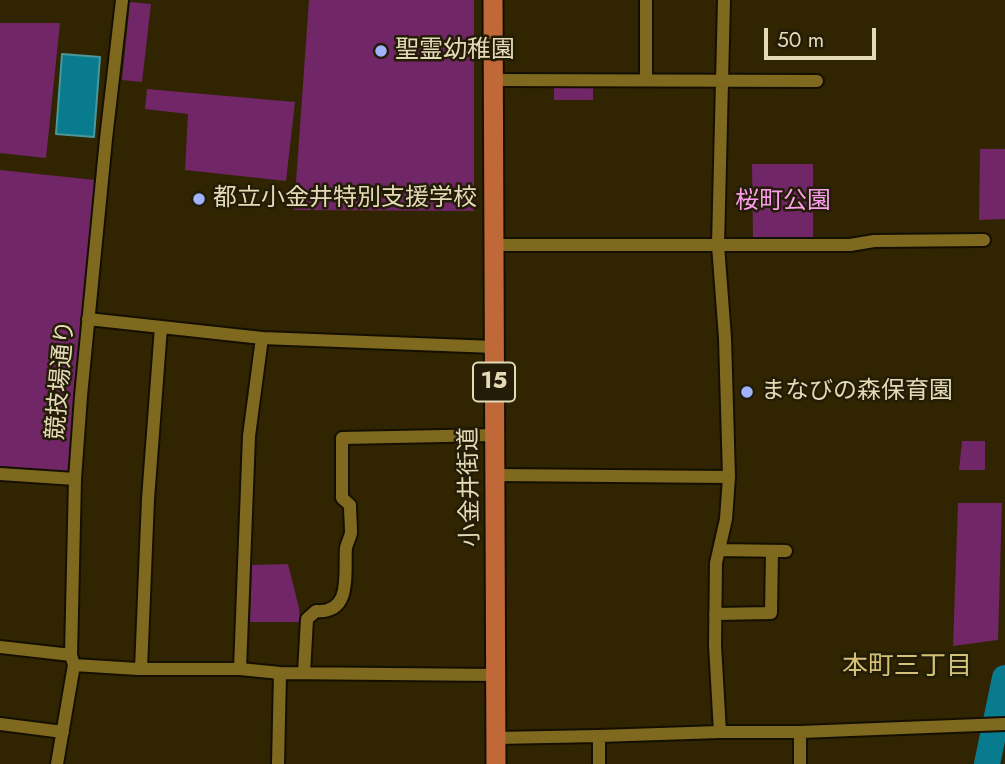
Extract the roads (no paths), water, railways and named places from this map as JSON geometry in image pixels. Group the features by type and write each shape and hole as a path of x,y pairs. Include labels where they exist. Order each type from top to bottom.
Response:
{"main road":[{"name":"小金井街道","path":"493,0 496,764"}],"street":[{"name":"競技場通り","path":"57,764 73,660 75,480 81,396 122,0"},
{"path":"646,0 646,80"},
{"path":"720,732 715,614 716,563 726,519 729,477 725,338 718,245 724,0"},
{"path":"493,80 722,80 802,86 817,81"},
{"path":"494,245 850,245 874,241 984,240"},
{"path":"88,319 262,338 494,347"},
{"path":"141,669 148,499 161,327"},
{"path":"240,669 249,436 262,338"},
{"path":"304,673 307,619 316,611 333,610 344,593 347,572 346,546 351,536 350,505 342,498 342,438 495,435"},
{"path":"0,474 75,480"},
{"path":"495,475 729,477"},
{"path":"719,550 786,551"},
{"path":"715,614 771,613 772,551"},
{"path":"0,646 141,669 496,675"},
{"path":"278,764 280,673"},
{"path":"0,724 63,732"},
{"path":"496,738 800,732 1005,724"},
{"path":"800,732 800,764"},
{"path":"599,736 599,764"}],"water":[{"path":"62,54 100,57 94,137 56,134"}],"waterway":[{"path":"987,764 1005,678"}],"place":[{"name":"聖霊幼稚園","path":"381,51"},
{"name":"都立小金井特別支援学校","path":"199,199"},
{"name":"まなびの森保育園","path":"747,392"}],"district":[{"name":"本町三丁目","path":"907,668"}],"park label":[{"name":"桜町公園","path":"783,202"}]}
